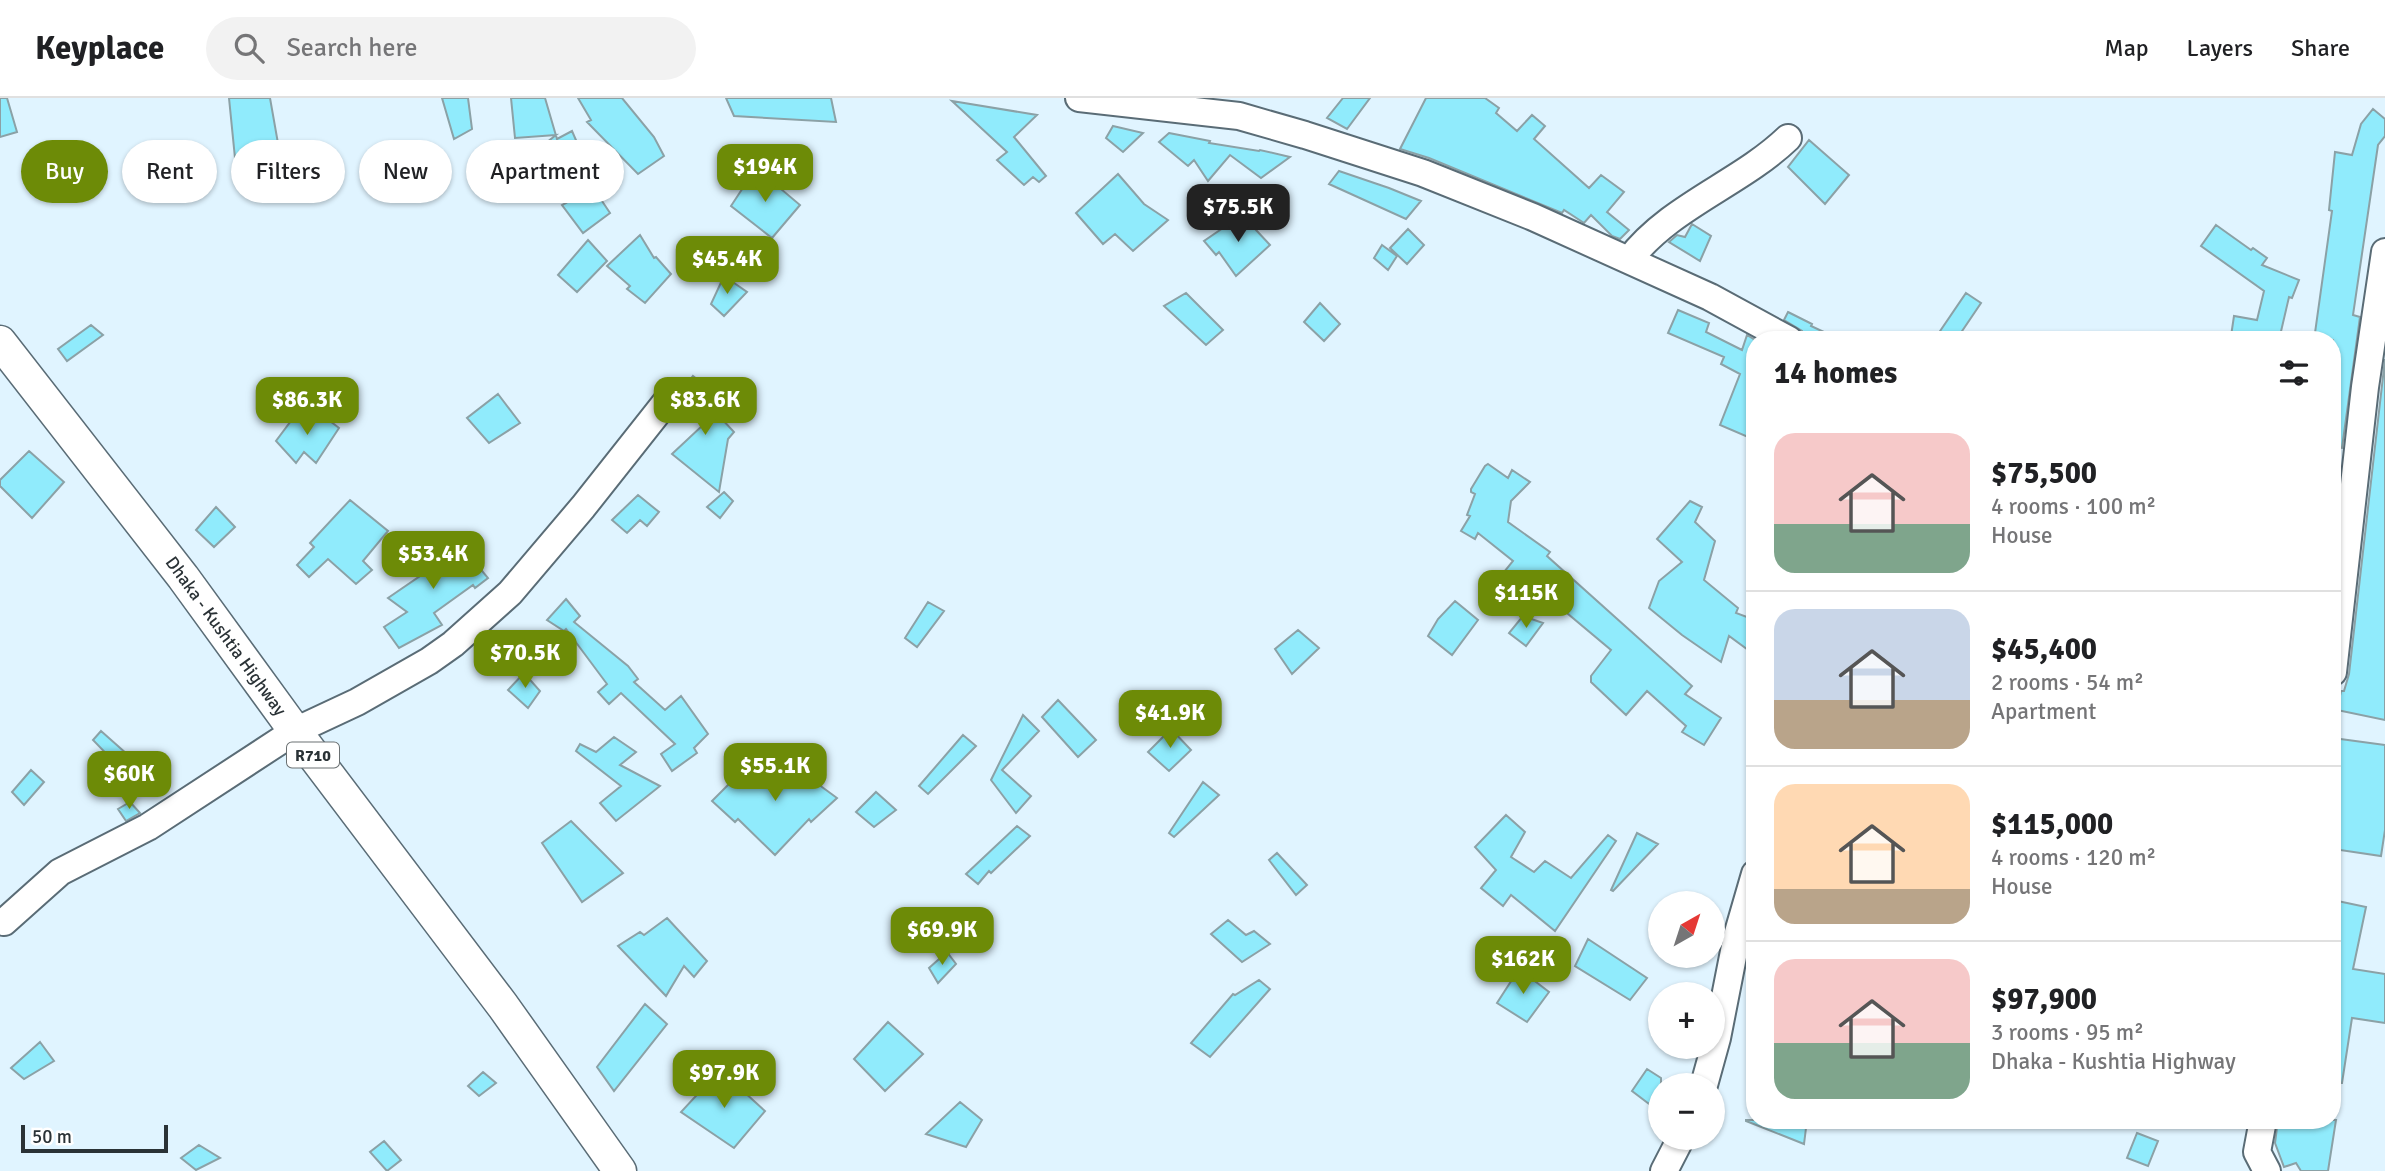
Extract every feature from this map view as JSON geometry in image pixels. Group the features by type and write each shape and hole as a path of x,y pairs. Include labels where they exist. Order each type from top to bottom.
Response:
{"main road":[{"name":"Dhaka - Kushtia Highway","path":"0,342 183,577 295,731 503,1006 621,1171"}],"street":[{"path":"1079,98 1239,116 1423,173 1533,217 1629,260 1710,297 1772,331"},
{"path":"1629,260 1660,228 1756,165 1788,138"},
{"path":"2341,551 2385,252"},
{"path":"4,922 60,872 148,827 295,731 357,702 429,661 453,644 510,593 583,507 670,397"},
{"path":"1707,1073 1746,905"},
{"path":"2257,1165 2262,1129"}],"building":[{"path":"0,98 7,98 17,132 0,137"},
{"path":"229,98 270,98 277,140 233,140"},
{"path":"442,98 468,98 472,129 454,139"},
{"path":"511,98 545,98 556,135 515,138"},
{"path":"578,98 622,98 654,137 664,156 638,174 624,160 624,140 605,140 587,122 591,120"},
{"path":"726,98 831,98 836,122 734,116"},
{"path":"1343,98 1370,98 1347,129 1327,118"},
{"path":"1426,98 1485,98 1499,108 1496,113 1517,131 1532,115 1545,126 1534,139 1589,188 1601,175 1624,192 1607,212 1629,230 1620,239 1612,236 1591,215 1584,223 1564,210 1562,213 1429,158 1400,149"},
{"path":"952,101 1037,115 1014,137 1046,176 1039,182 1033,177 1024,185 997,160 1007,152"},
{"path":"2373,109 2385,119 2385,136 2378,145 2353,315 2360,317 2342,448 2341,331 2315,331 2332,211 2329,210 2335,152 2352,155 2361,124"},
{"path":"1113,126 1143,133 1123,152 1106,138"},
{"path":"572,131 576,140 550,140 556,135 557,139"},
{"path":"1169,133 1290,157 1261,178 1230,155 1208,181 1194,160 1188,166 1159,142"},
{"path":"1809,140 1849,175 1825,204 1788,167"},
{"path":"756,168 800,205 772,238 731,206"},
{"path":"1339,171 1421,201 1406,219 1329,184"},
{"path":"1118,174 1144,204 1168,220 1133,251 1115,234 1103,244 1076,213"},
{"path":"603,203 610,213 583,233 562,205"},
{"path":"1242,215 1270,245 1236,276 1219,252 1216,255 1204,241"},
{"path":"1692,224 1711,236 1700,261 1669,242 1677,235 1685,237"},
{"path":"2216,225 2267,258 2262,265 2299,280 2292,298 2289,297 2281,331 2232,331 2234,316 2257,320 2264,291 2201,246"},
{"path":"1408,229 1424,245 1407,264 1390,248"},
{"path":"640,235 654,258 671,274 645,303 627,289 630,286 607,266"},
{"path":"588,240 607,261 577,292 558,275"},
{"path":"1382,245 1397,256 1388,270 1374,258"},
{"path":"724,276 747,292 724,316 711,304"},
{"path":"1186,293 1223,330 1206,345 1164,306"},
{"path":"1966,293 1981,303 1962,331 1940,331"},
{"path":"1320,303 1340,324 1324,341 1304,322"},
{"path":"1678,310 1709,323 1706,332 1742,350 1746,338 1746,436 1720,425 1740,374 1721,364 1724,357 1668,333"},
{"path":"1788,312 1822,331 1802,331 1784,320"},
{"path":"91,325 103,335 67,361 58,349"},
{"path":"2385,359 2385,720 2341,711 2341,691 2344,691 2349,674"},
{"path":"693,376 710,389 706,402 734,432 728,439 719,492 672,454 703,425 683,405 686,399 683,389"},
{"path":"498,394 520,423 489,443 467,418"},
{"path":"317,411 339,428 316,463 304,452 296,463 276,441 297,413 304,422"},
{"path":"29,451 64,482 32,518 0,486 0,480"},
{"path":"1488,464 1508,478 1512,470 1530,482 1511,501 1508,522 1550,552 1547,556 1692,686 1685,694 1721,718 1704,745 1682,732 1686,726 1647,691 1626,715 1591,682 1591,676 1611,650 1525,578 1511,595 1496,582 1513,561 1478,533 1475,539 1461,531 1470,516 1467,515 1475,494 1471,489"},
{"path":"724,492 733,501 720,518 707,507"},
{"path":"638,495 659,512 647,526 640,520 627,533 612,520"},
{"path":"350,500 388,531 363,561 372,570 356,584 328,559 309,577 297,565 314,547 310,543"},
{"path":"1690,501 1702,507 1695,522 1715,541 1704,580 1738,608 1736,613 1746,617 1746,648 1729,636 1721,662 1649,608 1659,581 1682,562 1657,539"},
{"path":"216,507 235,527 214,547 196,530"},
{"path":"447,536 463,548 488,578 475,588 473,585 434,613 442,625 399,648 384,627 407,612 388,598 420,576 413,569 437,551"},
{"path":"566,599 580,616 574,622 628,666 638,679 634,682 665,710 681,696 708,734 694,748 697,753 672,771 661,754 675,744 621,693 609,704 598,692 607,684 566,629 564,631 547,620"},
{"path":"1455,601 1478,620 1452,655 1428,636 1438,619"},
{"path":"928,602 944,611 917,647 905,638"},
{"path":"1523,616 1543,623 1526,646 1509,633"},
{"path":"1298,630 1319,648 1292,674 1275,649"},
{"path":"524,673 540,691 528,708 508,690"},
{"path":"1058,700 1096,740 1078,757 1042,717"},
{"path":"1023,715 1039,731 1002,770 1031,796 1016,813 991,780"},
{"path":"1171,729 1191,750 1169,771 1148,752"},
{"path":"101,731 136,762 125,773 93,740"},
{"path":"963,735 976,746 928,794 919,786"},
{"path":"614,737 636,752 620,765 660,786 616,821 600,803 621,786 576,751 580,744 596,752"},
{"path":"2341,739 2385,745 2385,830 2381,856 2341,850"},
{"path":"792,757 837,798 811,822 809,819 775,855 738,819 735,822 712,801 746,767 765,786"},
{"path":"31,770 44,782 24,805 12,792"},
{"path":"1203,782 1219,795 1174,837 1169,833"},
{"path":"876,792 896,810 874,827 856,812"},
{"path":"130,802 140,813 126,821 118,809"},
{"path":"1506,815 1525,832 1511,857 1534,872 1545,861 1571,878 1608,835 1616,841 1555,931 1511,895 1503,906 1481,888 1496,870 1475,847"},
{"path":"571,821 623,873 582,902 542,843"},
{"path":"1017,826 1030,836 991,873 989,871 978,884 966,874"},
{"path":"1637,833 1658,844 1613,891 1611,890"},
{"path":"1277,853 1307,885 1296,895 1269,860"},
{"path":"2341,902 2366,907 2353,969 2385,974 2385,1023 2352,1018 2342,1083"},
{"path":"667,918 707,961 694,977 684,966 666,996 618,946 640,932 644,935"},
{"path":"1228,920 1246,935 1254,931 1270,944 1242,962 1211,934"},
{"path":"1588,939 1647,978 1630,1000 1575,966"},
{"path":"947,952 956,964 938,983 929,968"},
{"path":"1519,969 1549,992 1527,1022 1497,1003"},
{"path":"1259,980 1270,989 1210,1057 1191,1043 1233,994"},
{"path":"645,1004 667,1024 614,1091 597,1067"},
{"path":"888,1022 923,1054 885,1091 854,1059"},
{"path":"40,1042 54,1061 24,1079 11,1068"},
{"path":"1647,1069 1653,1073 1648,1073 1648,1103 1632,1091"},
{"path":"720,1070 765,1111 734,1148 681,1112"},
{"path":"483,1072 496,1083 479,1096 468,1086"},
{"path":"960,1102 982,1120 966,1147 926,1134"},
{"path":"1766,1129 1806,1129 1804,1144"},
{"path":"2277,1129 2335,1129 2328,1171 2301,1171 2296,1163 2284,1167 2275,1143"},
{"path":"2137,1133 2158,1141 2148,1166 2127,1158"},
{"path":"384,1141 401,1160 387,1171 370,1152"},
{"path":"199,1145 220,1158 196,1170 181,1158"}]}
